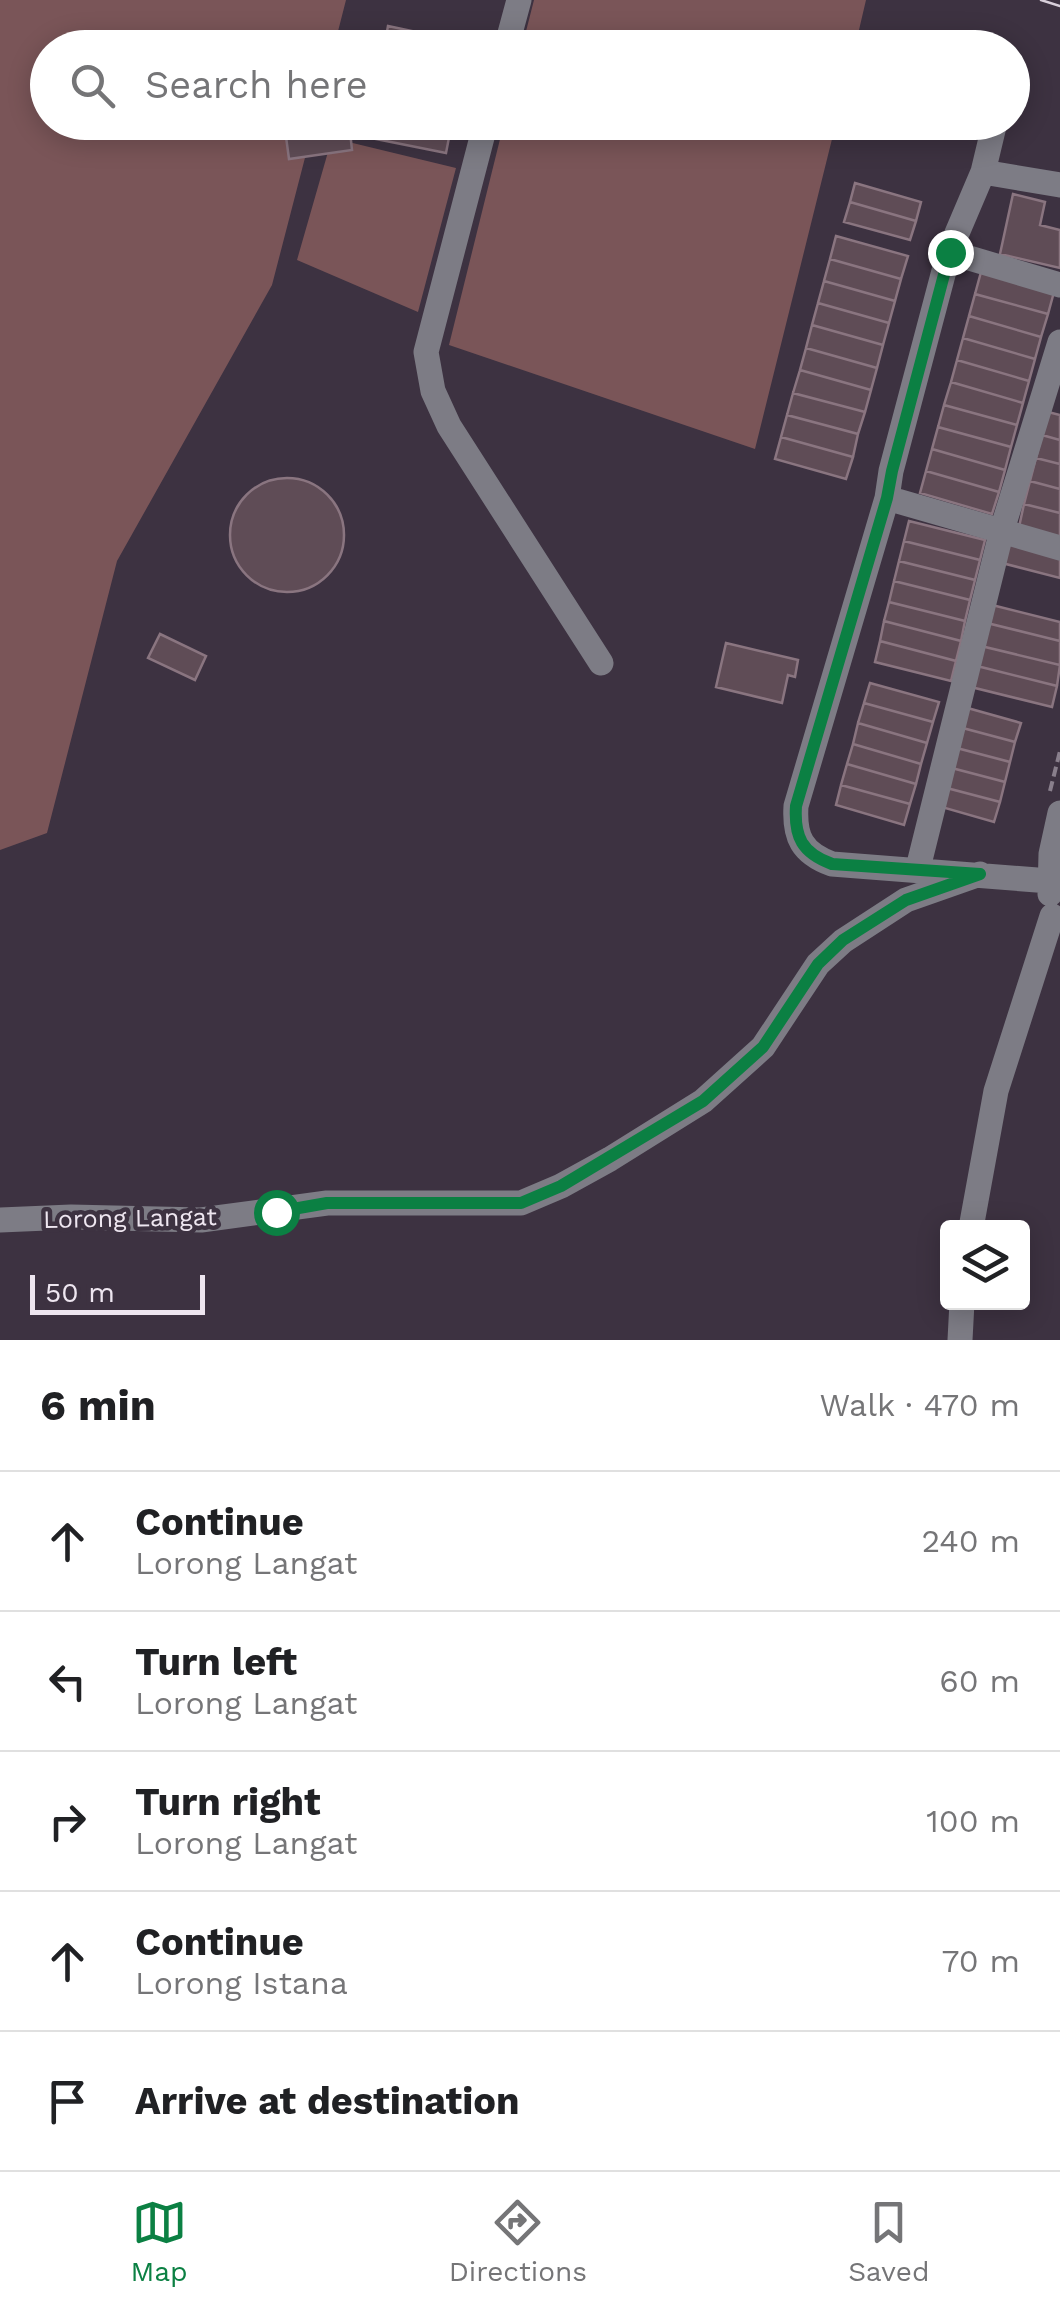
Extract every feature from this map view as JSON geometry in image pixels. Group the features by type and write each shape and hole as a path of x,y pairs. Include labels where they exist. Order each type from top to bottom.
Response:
{"street":[{"path":"510,30 518,0"},
{"path":"481,140 426,352 434,392 450,426 601,663"},
{"path":"991,140 983,172 950,252 887,498 1060,548"},
{"path":"983,172 1060,185"},
{"path":"950,252 1060,285"},
{"path":"918,868 1002,530 1060,342"},
{"name":"Lorong Langat","path":"887,498 796,806 795,827 800,844 814,858 832,864 1050,881"},
{"path":"972,1220 996,1090 1056,927 1050,881 1060,813"},
{"name":"Lorong Langat","path":"0,1220 201,1220 327,1203 521,1203 610,1159 703,1101 763,1047 818,964 843,940 906,900 980,874"},
{"path":"960,1340 962,1310"}],"shaded area":[{"path":"0,0 346,0 338,30 30,30 30,140 310,140 272,285 117,561 47,833 0,850"},
{"path":"534,0 866,0 859,30 526,30"},
{"path":"331,140 456,168 418,312 297,260"},
{"path":"500,140 832,140 755,449 449,345"}],"building":[{"path":"286,140 351,140 352,150 289,159"},
{"path":"381,140 449,140 446,153"},
{"path":"855,183 921,202 916,221 850,202"},
{"path":"1013,194 1045,202 1040,225 1060,230 1060,268 1000,254"},
{"path":"850,202 916,221 910,240 844,222"},
{"path":"836,236 908,256 901,279 830,259"},
{"path":"830,259 901,279 895,301 824,281"},
{"path":"981,272 1054,292 1048,314 975,294"},
{"path":"824,281 895,301 889,323 818,303"},
{"path":"975,294 1048,314 1041,337 969,316"},
{"path":"818,303 889,323 883,345 812,325"},
{"path":"969,316 1041,337 1035,359 963,338"},
{"path":"812,325 883,345 877,368 806,348"},
{"path":"963,338 1035,359 1029,381 957,360"},
{"path":"806,348 877,368 871,390 800,370"},
{"path":"957,360 1029,381 1023,403 951,382"},
{"path":"800,370 871,390 865,412 793,393"},
{"path":"951,382 1023,403 1017,425 944,405"},
{"path":"793,393 865,412 858,434 787,415"},
{"path":"944,405 1017,425 1011,447 938,427"},
{"path":"1048,412 1060,415 1060,440 1042,435"},
{"path":"787,415 858,434 853,457 781,437"},
{"path":"938,427 1011,447 1005,470 932,449"},
{"path":"1042,435 1060,440 1060,464 1036,458"},
{"path":"781,437 853,457 846,479 775,459"},
{"path":"932,449 1005,470 999,492 926,471"},
{"path":"1036,458 1060,464 1060,489 1030,481"},
{"path":"926,471 999,492 992,514 920,493"},
{"path":"287,478 309,483 327,495 339,513 344,535 339,557 327,575 309,587 287,592 265,587 247,575 235,557 230,535 235,513 247,495 265,483"},
{"path":"1030,481 1060,489 1060,513 1024,504"},
{"path":"1024,504 1060,513 1060,538 1019,527"},
{"path":"909,521 985,540 980,560 904,541"},
{"path":"904,541 980,560 975,580 899,561"},
{"path":"1007,541 1060,554 1060,578 1002,563"},
{"path":"899,561 975,580 970,600 894,581"},
{"path":"894,581 970,600 965,621 889,602"},
{"path":"889,602 965,621 961,641 884,621"},
{"path":"992,605 1060,622 1060,641 987,623"},
{"path":"884,621 961,641 956,661 880,641"},
{"path":"987,623 1060,641 1060,665 981,646"},
{"path":"160,634 206,656 195,680 148,658"},
{"path":"880,641 956,661 951,681 875,662"},
{"path":"726,643 798,660 795,677 788,675 782,703 716,687"},
{"path":"981,646 1060,665 1057,686 977,666"},
{"path":"977,666 1057,686 1052,707 971,687"},
{"path":"870,683 939,702 933,722 864,703"},
{"path":"864,703 933,722 927,743 858,723"},
{"path":"964,707 1021,723 1015,742 959,727"},
{"path":"858,723 927,743 921,764 853,744"},
{"path":"959,727 1015,742 1010,762 953,747"},
{"path":"853,744 921,764 916,784 847,764"},
{"path":"953,747 1010,762 1005,782 948,767"},
{"path":"847,764 916,784 910,804 841,785"},
{"path":"948,767 1005,782 1000,802 943,787"},
{"path":"841,785 910,804 904,825 836,805"},
{"path":"943,787 1000,802 994,822 938,806"}],"tram line":[{"path":"1041,0 1060,6"}],"route":[{"path":"276,1212 327,1203 521,1203 561,1186 703,1101 763,1047 818,964 843,940 906,900 980,874 832,864 814,858 800,844 795,827 796,806 887,498 950,252"}]}
